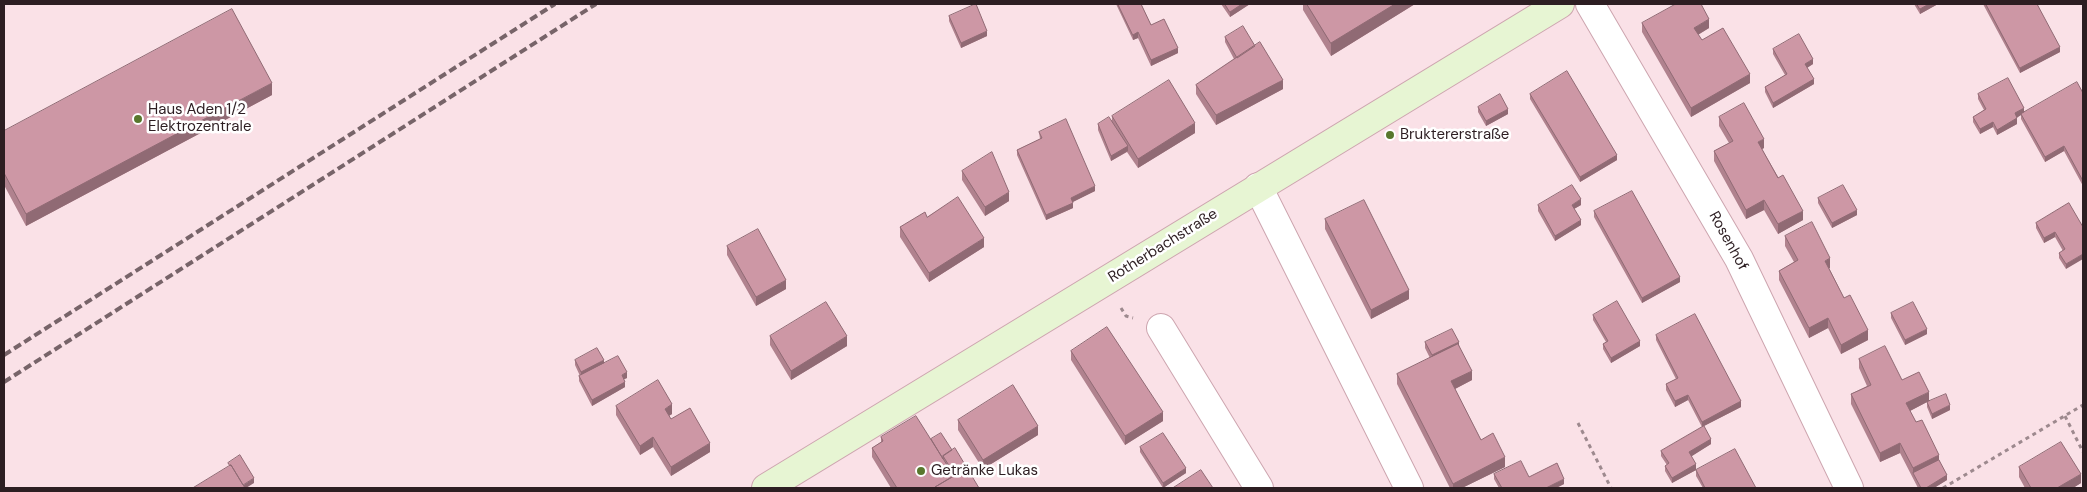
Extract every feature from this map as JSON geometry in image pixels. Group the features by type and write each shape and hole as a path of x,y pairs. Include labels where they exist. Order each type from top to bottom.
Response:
{"street":[{"name":"Rotherbachstraße","path":"766,488 1560,4"},
{"name":"Rosenhof","path":"1590,4 1739,259 1850,488"},
{"path":"1258,187 1410,488"},
{"path":"1161,328 1259,488"}],"path":[{"path":"1104,282 1126,316 1161,328"},
{"path":"1943,488 2083,405"},
{"path":"2064,416 2083,452"},
{"path":"1578,422 1611,488"}],"building":[{"path":"976,4 987,31 961,43 949,16"},
{"path":"1118,4 1141,4 1151,25 1164,19 1178,48 1151,60 1138,32 1133,35"},
{"path":"1225,4 1242,4 1230,12"},
{"path":"1307,4 1395,4 1331,43"},
{"path":"1676,4 1701,4 1709,19 1694,28 1702,40 1723,28 1750,74 1691,108 1642,23"},
{"path":"1917,4 1929,4 1920,9"},
{"path":"1986,4 2037,4 2060,47 2020,68"},
{"name":"Haus Aden 1/2 Elektrozentrale","path":"232,9 272,83 26,214 4,173 4,131"},
{"path":"1243,26 1255,46 1237,58 1225,37"},
{"path":"1799,34 1813,59 1805,64 1814,79 1773,103 1765,87 1787,74 1773,49"},
{"path":"1260,42 1283,80 1216,115 1196,85"},
{"path":"1567,71 1617,155 1580,177 1530,94"},
{"path":"2008,78 2024,108 2015,113 2017,118 1997,130 1993,122 1980,129 1973,117 1986,109 1978,94"},
{"path":"1169,80 1195,123 1138,159 1112,116"},
{"path":"2077,82 2083,93 2083,181 2064,146 2045,157 2021,114"},
{"path":"1500,94 1508,109 1486,121 1478,107"},
{"path":"1744,103 1764,139 1758,142 1778,178 1783,175 1803,211 1778,224 1764,200 1746,210 1714,151 1733,141 1719,117"},
{"path":"1109,117 1128,146 1111,156 1098,124"},
{"path":"1066,119 1095,186 1071,198 1073,203 1046,215 1017,150 1042,138 1039,132"},
{"path":"992,152 1009,192 985,207 962,171"},
{"path":"1572,185 1581,199 1572,205 1581,220 1555,236 1538,205"},
{"path":"1843,185 1857,210 1832,223 1818,198"},
{"path":"1632,191 1680,277 1642,298 1594,211"},
{"path":"958,197 984,238 929,273 900,227 925,212 927,217"},
{"path":"1364,200 1409,290 1371,310 1325,219"},
{"path":"2069,203 2083,227 2083,254 2066,264 2059,253 2065,249 2055,232 2044,238 2036,223"},
{"path":"1812,222 1830,258 1825,261 1844,298 1850,295 1868,330 1841,345 1828,318 1809,328 1779,271 1798,260 1785,236"},
{"path":"758,229 786,280 756,297 727,246"},
{"path":"1617,301 1640,341 1611,358 1603,344 1608,341 1593,315"},
{"path":"826,302 847,336 791,371 770,336"},
{"path":"1913,302 1927,329 1905,340 1891,313"},
{"path":"1695,314 1741,401 1702,422 1688,395 1675,401 1666,384 1678,378 1656,335"},
{"path":"1107,327 1163,412 1125,436 1071,351"},
{"path":"1452,329 1459,342 1432,355 1425,342"},
{"path":"1458,344 1472,371 1451,381 1481,440 1493,433 1505,457 1453,484 1397,374"},
{"path":"1885,346 1902,380 1919,372 1929,392 1906,403 1916,422 1922,420 1939,455 1913,468 1900,443 1880,453 1851,394 1871,385 1859,359"},
{"path":"597,348 604,360 581,372 575,360"},
{"path":"618,356 627,372 622,375 625,382 592,400 579,376"},
{"path":"658,380 672,404 665,409 671,419 690,408 710,443 671,467 653,437 640,446 616,406"},
{"path":"1013,385 1038,426 983,460 958,420"},
{"path":"1946,394 1950,405 1932,414 1927,402"},
{"path":"916,416 954,476 935,488 897,488 872,448 883,441 881,437"},
{"path":"1704,426 1711,439 1689,452 1696,464 1672,478 1665,466 1669,463 1661,451"},
{"path":"941,433 952,450 943,456 943,459 931,439"},
{"path":"1163,433 1186,468 1163,483 1140,447"},
{"path":"2061,442 2081,474 2057,488 2031,488 2019,467"},
{"path":"955,448 979,488 935,487 955,475 943,456"},
{"path":"1735,449 1756,488 1705,488 1696,470"},
{"path":"240,455 254,478 243,485 228,463"},
{"path":"1939,460 1947,475 1926,488 1921,488 1913,473"},
{"path":"1521,461 1529,477 1557,463 1564,479 1546,488 1502,488 1494,474"},
{"path":"231,465 245,488 193,488"},
{"path":"1201,470 1213,488 1173,488"}],"railway":[{"path":"4,355 555,4"},
{"path":"4,382 596,4"}],"place":[{"name":"Haus Aden 1/2 Elektrozentrale","path":"138,119"},
{"name":"Bruktererstraße","path":"1390,135"},
{"name":"Getränke Lukas","path":"921,471"}]}
